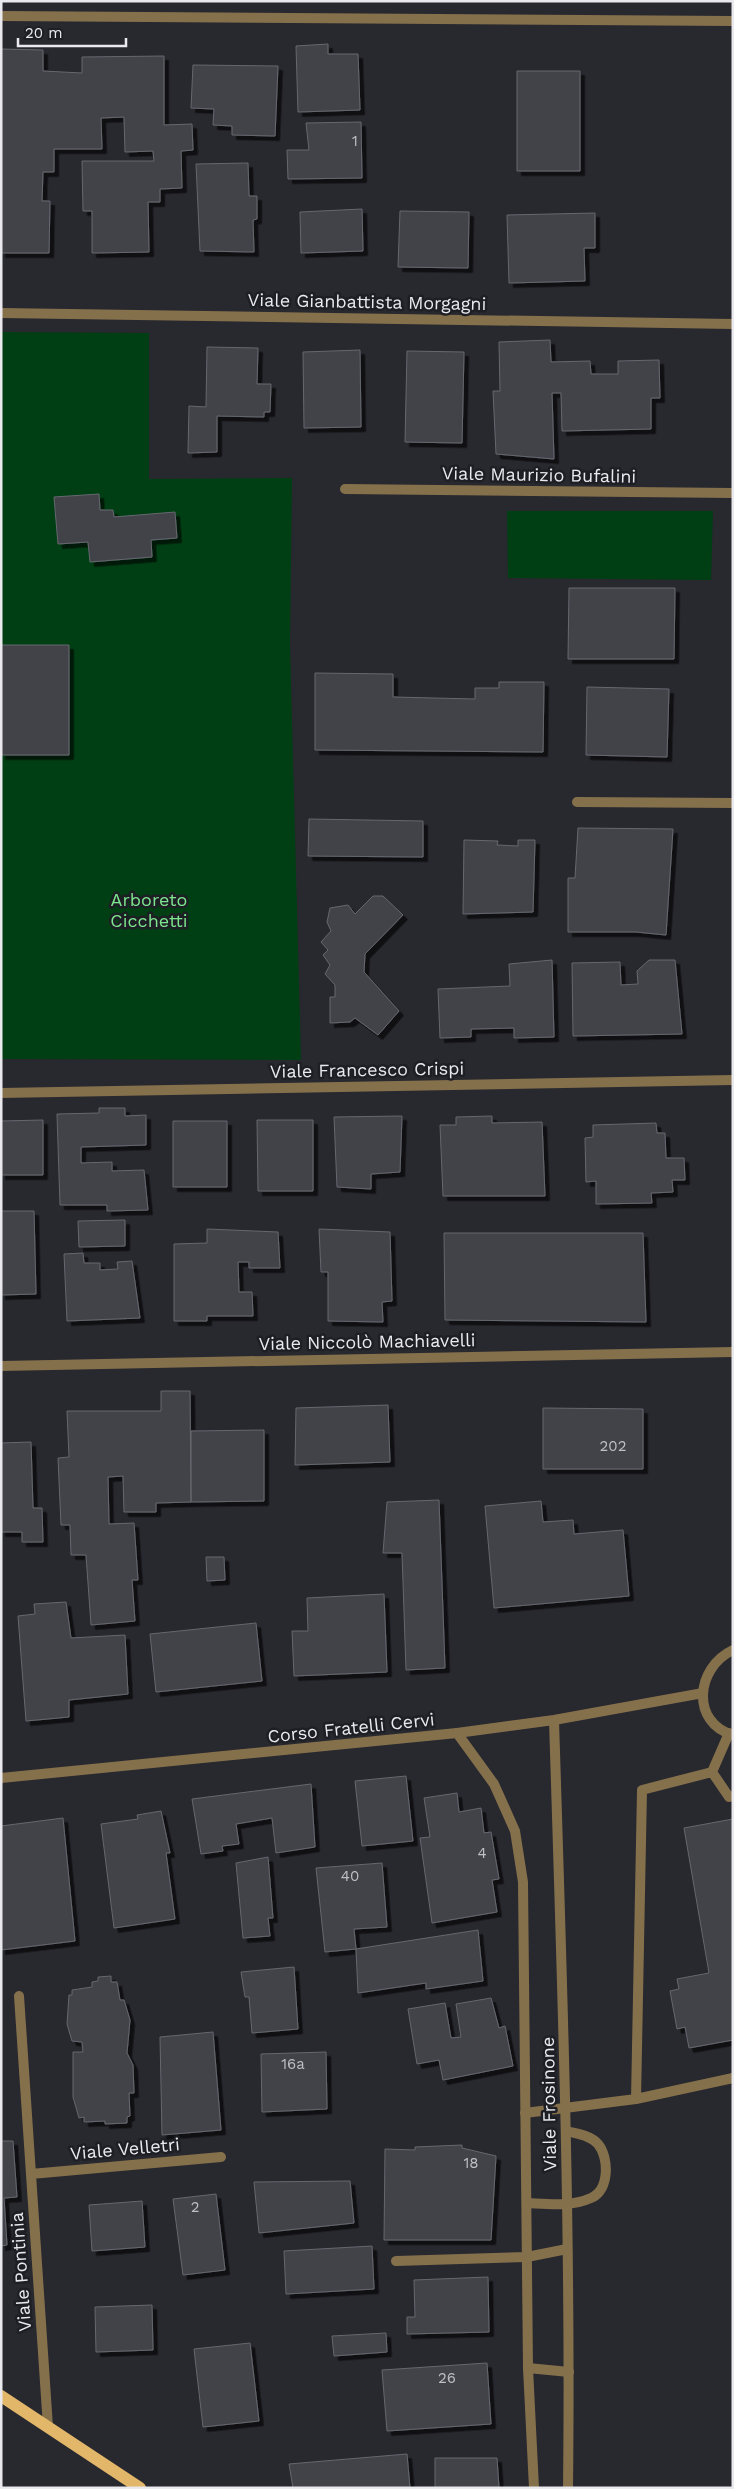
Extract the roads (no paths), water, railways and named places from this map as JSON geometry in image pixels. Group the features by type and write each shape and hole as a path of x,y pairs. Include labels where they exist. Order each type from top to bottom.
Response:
{"main road":[{"path":"1,2396 140,2488"}],"street":[{"path":"1,16 733,21"},
{"name":"Viale Gianbattista Morgagni","path":"1,313 733,324"},
{"name":"Viale Maurizio Bufalini","path":"345,489 733,493"},
{"path":"577,802 733,803"},
{"name":"Viale Francesco Crispi","path":"1,1093 733,1080"},
{"name":"Viale Niccolò Machiavelli","path":"1,1366 733,1352"},
{"path":"636,2099 642,1790 712,1772 731,1734 710,1717 704,1706 705,1679 711,1666 722,1655 733,1650"},
{"name":"Corso Fratelli Cervi","path":"1,1778 457,1733 554,1720 703,1694"},
{"name":"Viale Frosinone","path":"554,1720 566,2108 569,2372 568,2488"},
{"name":"Viale Frosinone","path":"457,1733 494,1784 515,1832 523,1882 528,2368 534,2488"},
{"path":"712,1772 728,1796 733,1796"},
{"name":"Viale Pontinia","path":"19,1996 48,2427"},
{"path":"526,2112 636,2099 733,2078"},
{"path":"527,2203 567,2204 593,2198 600,2188 606,2174 606,2164 597,2143 587,2136 566,2131"},
{"name":"Viale Velletri","path":"31,2174 221,2157"},
{"path":"396,2261 527,2257 567,2249"},
{"path":"528,2368 569,2372"}],"park label":[{"name":"Arboreto Cicchetti","path":"149,910"}]}
